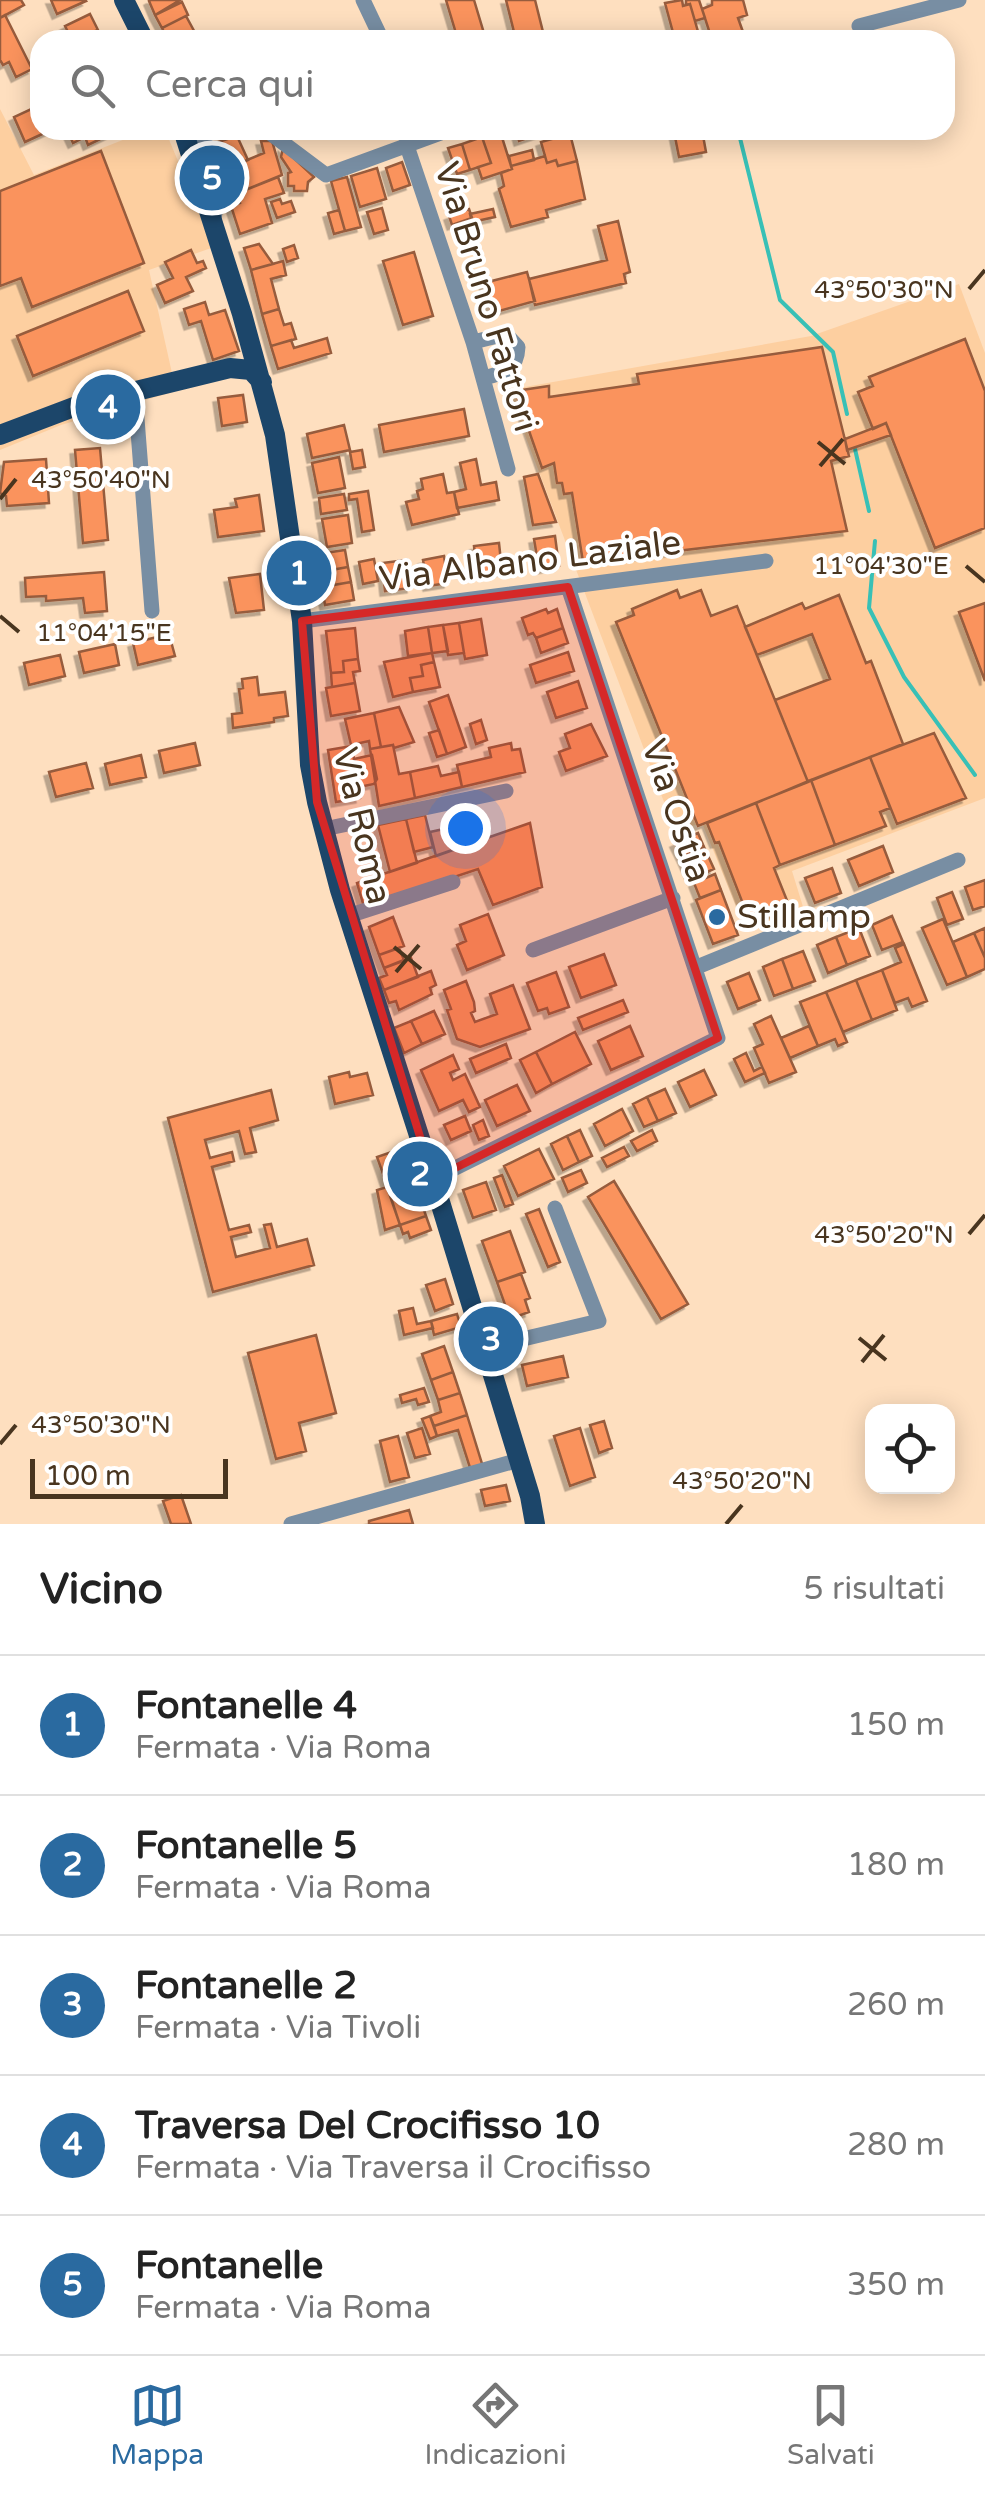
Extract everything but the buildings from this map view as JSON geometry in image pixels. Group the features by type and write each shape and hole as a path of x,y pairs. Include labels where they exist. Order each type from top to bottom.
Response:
{"main road":[{"path":"124,0 139,30"},
{"name":"Via Roma","path":"191,140 275,435 302,620 310,764 324,829 348,916 434,1179 535,1524"},
{"path":"230,368 247,352 249,336"},
{"path":"0,436 80,405 230,368 252,370 263,384"}],"street":[{"path":"363,0 377,30"},
{"path":"859,26 959,0"},
{"path":"279,140 326,175 412,140"},
{"name":"Via Bruno Fattori","path":"406,144 473,342 508,469"},
{"path":"473,342 506,334 518,347 517,360 509,371 484,378"},
{"path":"135,394 152,610"},
{"name":"Via Albano Laziale","path":"302,620 766,561"},
{"name":"Via Ostia","path":"434,1179 718,1038 568,587"},
{"path":"324,829 506,791"},
{"path":"696,967 958,860"},
{"path":"348,916 453,882"},
{"path":"533,950 674,898"},
{"path":"485,1348 599,1322 555,1208"},
{"path":"291,1524 519,1460"}],"highlighted area":[{"path":"568,587 718,1038 433,1179 317,802 302,621"}],"shaded area":[{"path":"0,109 34,175 123,140 169,140 214,247 149,270 176,391 61,425 0,450"},
{"path":"959,284 985,353 985,798 792,871 804,910 745,928 702,823 675,831 508,390 811,336"}],"waterway":[{"path":"740,140 780,300 833,352 847,414"},
{"path":"855,449 869,511"},
{"path":"875,541 869,608 904,677 975,775"}],"place":[{"name":"Fontanelle","path":"212,178"},
{"name":"Traversa Del Crocifisso 10","path":"108,407"},
{"name":"Fontanelle 4","path":"299,573"},
{"name":"Stillamp","path":"717,917"},
{"name":"Fontanelle 5","path":"420,1174"},
{"name":"Fontanelle 2","path":"491,1339"}]}
